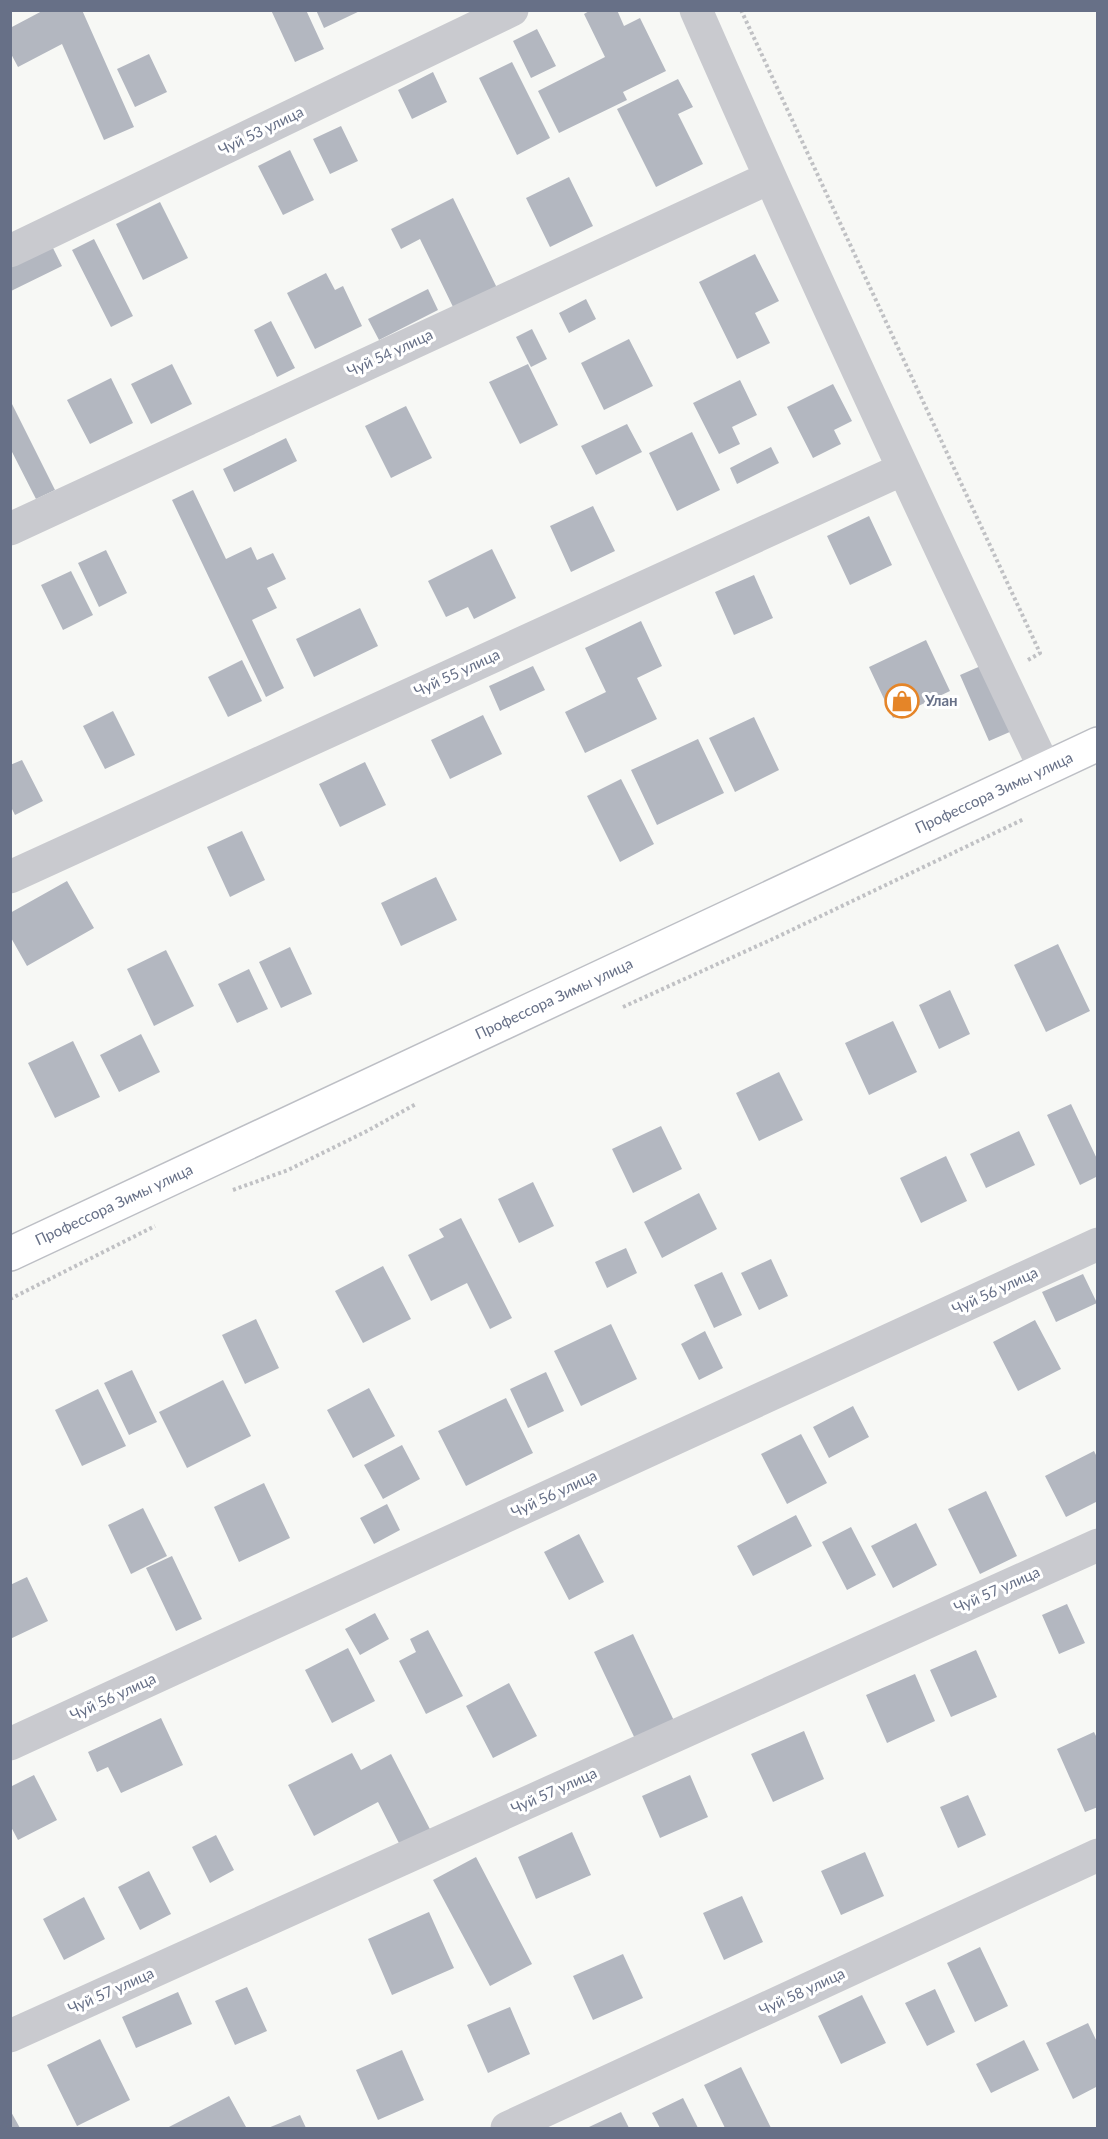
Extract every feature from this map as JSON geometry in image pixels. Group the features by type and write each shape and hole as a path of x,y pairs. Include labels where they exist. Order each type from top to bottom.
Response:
{"street":[{"name":"Чуй 53 улица","path":"10,250 512,10"},
{"path":"696,10 903,469 1046,769"},
{"name":"Чуй 54 улица","path":"10,529 770,178"},
{"name":"Чуй 55 улица","path":"10,877 903,469"},
{"name":"Профессора Зимы улица","path":"10,1254 1098,744"},
{"name":"Чуй 56 улица","path":"10,1744 1098,1244"},
{"name":"Чуй 57 улица","path":"10,2036 1098,1545"},
{"name":"Чуй 58 улица","path":"507,2128 1098,1856"}],"path":[{"path":"741,10 1040,653 1001,675"},
{"path":"619,1009 777,938 1024,819"},
{"path":"226,1192 288,1170 367,1131 425,1098"},
{"path":"10,1299 164,1222"}],"building":[{"path":"44,10 82,10 134,127 104,140 62,44 18,67 10,52 10,28"},
{"path":"271,10 306,10 324,49 295,62"},
{"path":"316,10 362,10 324,28"},
{"path":"591,10 617,10 624,26 640,18 666,71 623,92 627,100 559,133 538,91 605,57 584,14"},
{"path":"537,29 556,66 531,78 513,41"},
{"path":"149,54 167,92 135,107 117,69"},
{"path":"512,62 550,138 517,155 479,78"},
{"path":"433,72 447,102 412,119 398,90"},
{"path":"678,79 693,107 678,114 703,164 656,187 617,109"},
{"path":"341,126 358,161 330,174 313,139"},
{"path":"290,150 314,200 283,215 258,166"},
{"path":"569,177 593,226 550,247 526,198"},
{"path":"453,198 498,290 455,311 420,239 401,249 391,229"},
{"path":"160,202 188,258 143,280 116,224"},
{"path":"94,239 133,316 111,327 72,250"},
{"path":"52,246 62,266 11,291 10,266"},
{"path":"755,254 779,301 755,313 770,343 737,359 699,282"},
{"path":"326,273 335,290 343,286 362,326 315,349 287,293"},
{"path":"428,289 438,310 379,340 368,319"},
{"path":"586,299 596,319 569,333 559,313"},
{"path":"271,321 295,368 277,377 254,330"},
{"path":"532,329 547,359 531,367 516,337"},
{"path":"629,339 653,386 604,410 581,363"},
{"path":"172,364 192,404 151,424 131,384"},
{"path":"528,364 558,425 520,444 489,382"},
{"path":"111,378 133,423 90,444 67,400"},
{"path":"740,380 757,415 732,427 740,444 719,454 693,403"},
{"path":"833,384 852,421 834,430 841,444 813,458 787,407"},
{"path":"12,404 55,490 36,499 10,448 10,405"},
{"path":"406,406 432,458 391,478 365,426"},
{"path":"627,424 642,452 596,475 581,446"},
{"path":"692,432 720,490 677,511 649,453"},
{"path":"286,438 297,461 234,492 223,469"},
{"path":"771,447 779,463 737,484 730,468"},
{"path":"193,490 226,559 251,547 257,560 273,553 286,579 267,588 277,608 252,620 284,688 266,697 172,500"},
{"path":"593,506 615,551 571,572 550,526"},
{"path":"869,516 892,565 850,585 827,536"},
{"path":"492,549 516,598 474,619 468,607 446,617 428,581"},
{"path":"106,550 127,593 99,607 78,563"},
{"path":"71,571 93,615 63,630 41,585"},
{"path":"754,575 773,618 734,635 715,592"},
{"path":"360,608 378,646 314,677 296,639"},
{"path":"641,621 662,666 637,678 657,719 585,753 565,712 606,692 585,648"},
{"path":"926,640 950,691 893,718 869,667"},
{"path":"242,660 262,701 228,717 208,677"},
{"path":"983,665 1012,731 989,741 960,675"},
{"path":"533,666 545,690 500,711 489,686"},
{"path":"113,711 135,755 105,769 83,726"},
{"path":"483,715 502,754 450,779 431,740"},
{"path":"754,717 779,770 735,792 709,738"},
{"path":"698,739 724,793 657,825 631,770"},
{"path":"22,760 43,801 15,815 10,805 10,765"},
{"path":"365,762 386,805 340,827 319,784"},
{"path":"621,779 654,844 620,862 587,796"},
{"path":"242,831 265,880 230,897 207,847"},
{"path":"436,877 457,920 401,946 381,903"},
{"path":"67,881 94,928 27,966 10,936 10,913"},
{"path":"1058,944 1090,1011 1046,1032 1014,965"},
{"path":"290,947 312,994 281,1008 259,962"},
{"path":"166,950 194,1006 154,1026 127,969"},
{"path":"249,969 268,1009 237,1023 218,984"},
{"path":"950,990 970,1034 939,1049 919,1005"},
{"path":"893,1021 917,1072 869,1095 845,1043"},
{"path":"141,1034 160,1072 119,1092 100,1055"},
{"path":"73,1041 100,1097 55,1118 28,1063"},
{"path":"779,1072 803,1120 759,1141 736,1093"},
{"path":"1071,1104 1098,1161 1098,1176 1080,1185 1047,1115"},
{"path":"661,1126 682,1169 633,1193 612,1149"},
{"path":"1019,1131 1035,1165 986,1188 970,1154"},
{"path":"946,1156 967,1201 921,1223 900,1178"},
{"path":"533,1182 554,1226 519,1243 498,1199"},
{"path":"699,1193 717,1229 662,1258 644,1222"},
{"path":"461,1218 512,1318 490,1329 467,1283 431,1301 408,1255 444,1237 439,1229"},
{"path":"626,1248 637,1273 607,1288 595,1262"},
{"path":"771,1259 788,1296 759,1310 741,1273"},
{"path":"383,1266 411,1319 363,1343 335,1291"},
{"path":"722,1272 742,1315 714,1328 694,1285"},
{"path":"1083,1274 1097,1303 1056,1322 1042,1292"},
{"path":"256,1319 279,1368 245,1384 222,1335"},
{"path":"1035,1320 1061,1369 1018,1391 993,1342"},
{"path":"611,1324 637,1379 581,1406 554,1351"},
{"path":"705,1331 723,1368 699,1380 681,1344"},
{"path":"132,1370 157,1422 129,1435 104,1383"},
{"path":"546,1372 564,1411 528,1428 510,1389"},
{"path":"223,1380 251,1436 187,1468 159,1412"},
{"path":"369,1388 395,1436 353,1458 327,1410"},
{"path":"98,1389 126,1446 82,1466 55,1410"},
{"path":"506,1398 533,1453 466,1486 438,1431"},
{"path":"853,1406 869,1437 829,1458 813,1427"},
{"path":"801,1434 827,1483 787,1504 761,1454"},
{"path":"402,1445 420,1479 383,1499 364,1465"},
{"path":"1094,1451 1098,1459 1098,1501 1066,1517 1045,1476"},
{"path":"264,1483 290,1538 239,1562 214,1507"},
{"path":"986,1491 1017,1556 980,1574 948,1509"},
{"path":"387,1504 400,1530 374,1544 360,1518"},
{"path":"143,1508 167,1556 131,1574 108,1525"},
{"path":"796,1515 812,1546 753,1576 737,1546"},
{"path":"916,1523 937,1565 893,1588 871,1546"},
{"path":"851,1527 876,1575 847,1590 822,1542"},
{"path":"579,1534 604,1582 569,1600 544,1552"},
{"path":"172,1556 202,1619 176,1631 146,1568"},
{"path":"27,1577 48,1621 10,1639 10,1585"},
{"path":"1067,1604 1085,1643 1059,1654 1042,1615"},
{"path":"375,1613 389,1639 360,1655 345,1629"},
{"path":"428,1630 463,1696 426,1714 399,1661 416,1652 410,1639"},
{"path":"633,1634 676,1725 637,1743 594,1652"},
{"path":"348,1648 375,1701 332,1723 305,1670"},
{"path":"976,1650 997,1697 951,1717 930,1670"},
{"path":"915,1674 935,1721 887,1743 866,1695"},
{"path":"509,1683 537,1736 493,1758 466,1706"},
{"path":"161,1718 183,1765 121,1793 108,1767 97,1772 88,1752"},
{"path":"804,1731 824,1779 773,1802 751,1754"},
{"path":"1094,1732 1098,1740 1098,1807 1085,1812 1057,1749"},
{"path":"352,1753 361,1770 391,1754 433,1835 403,1851 378,1802 314,1836 288,1785"},
{"path":"34,1775 57,1820 18,1840 10,1825 10,1787"},
{"path":"690,1775 708,1817 660,1838 642,1796"},
{"path":"968,1795 986,1835 958,1848 940,1807"},
{"path":"572,1832 591,1875 536,1899 518,1857"},
{"path":"216,1835 234,1870 210,1883 192,1847"},
{"path":"865,1852 884,1896 841,1915 821,1871"},
{"path":"476,1857 532,1964 490,1986 433,1880"},
{"path":"149,1871 171,1914 140,1930 118,1887"},
{"path":"742,1896 763,1942 724,1960 703,1913"},
{"path":"84,1897 105,1939 64,1960 43,1919"},
{"path":"429,1912 454,1968 392,1995 368,1939"},
{"path":"980,1947 1008,2006 975,2022 947,1963"},
{"path":"623,1954 643,1998 593,2020 573,1976"},
{"path":"247,1987 267,2031 235,2045 215,2001"},
{"path":"935,1989 955,2032 927,2046 905,2003"},
{"path":"178,1992 192,2024 136,2048 122,2017"},
{"path":"862,1995 886,2043 841,2064 818,2016"},
{"path":"510,2007 530,2054 488,2073 467,2025"},
{"path":"1088,2023 1098,2044 1098,2086 1073,2099 1046,2043"},
{"path":"100,2039 130,2100 77,2126 47,2065"},
{"path":"1024,2040 1039,2070 991,2093 976,2064"},
{"path":"402,2050 424,2100 378,2120 356,2070"},
{"path":"741,2067 771,2128 725,2128 704,2085"},
{"path":"229,2096 246,2127 167,2128"},
{"path":"683,2098 698,2128 660,2128 652,2113"},
{"path":"10,2110 20,2128 10,2128"},
{"path":"621,2112 629,2128 589,2127"},
{"path":"300,2115 306,2128 268,2128"}],"place":[{"name":"Улан","path":"902,701"}]}
